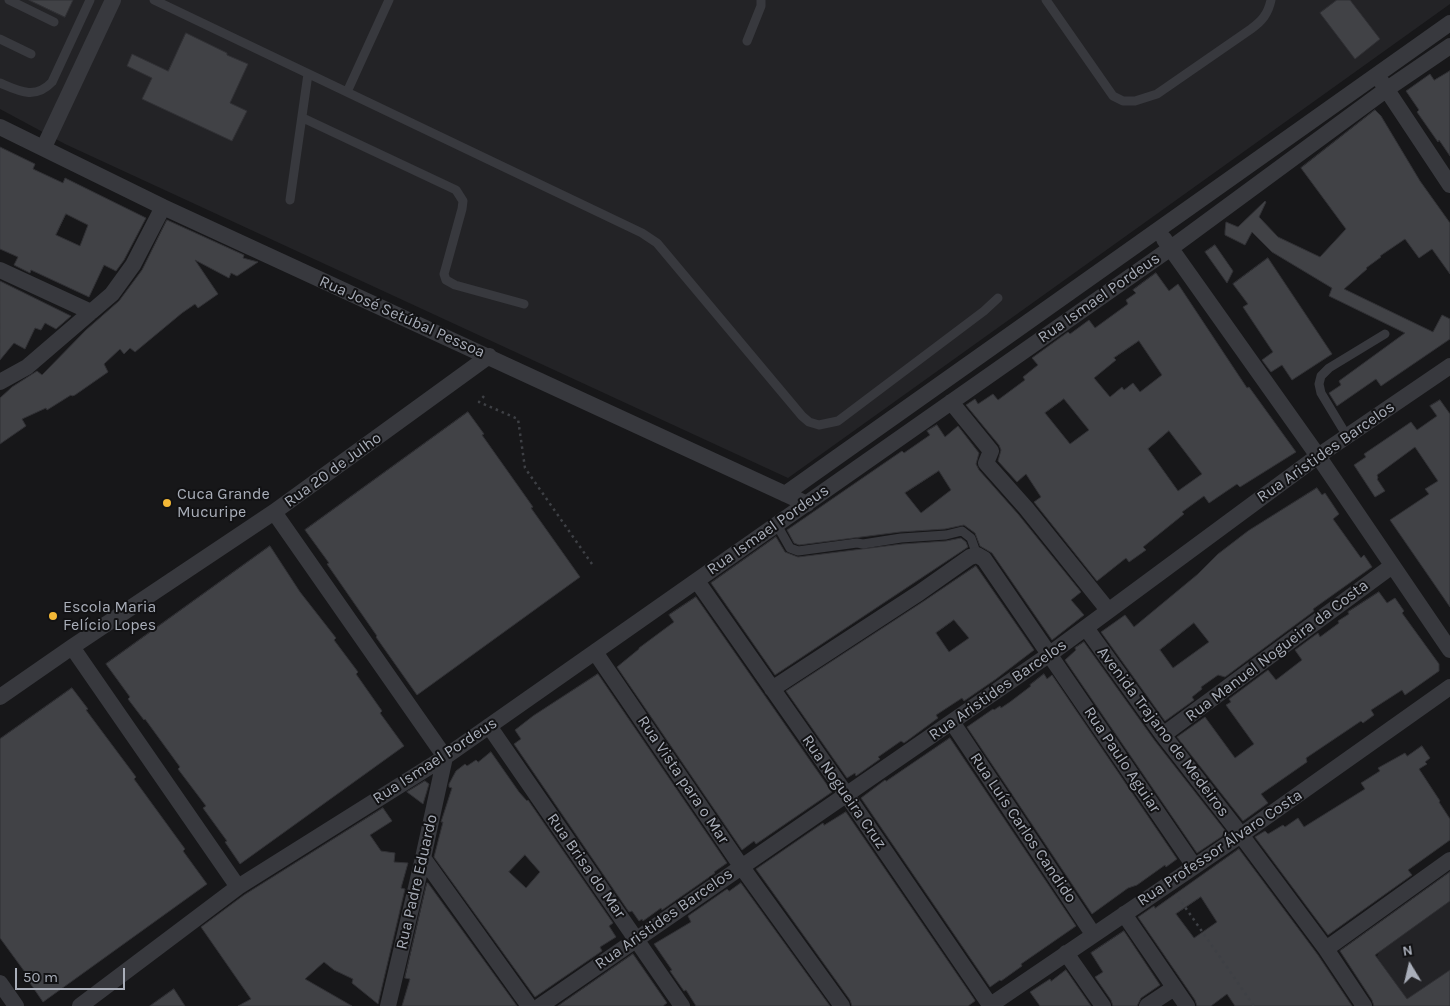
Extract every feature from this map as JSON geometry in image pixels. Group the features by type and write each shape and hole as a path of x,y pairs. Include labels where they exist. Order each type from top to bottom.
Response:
{"street":[{"path":"44,147 113,0"},
{"name":"Rua Ismael Pordeus","path":"785,494 1450,23"},
{"name":"Rua Ismael Pordeus","path":"80,1006 238,887 445,757 1171,248 1387,89 1450,46"},
{"path":"1377,76 1450,186"},
{"name":"Rua José Setúbal Pessoa","path":"0,127 163,207 807,504"},
{"path":"0,382 27,367 105,301 120,285 133,265 163,207"},
{"path":"1158,230 1318,456 1450,650"},
{"path":"0,270 91,312"},
{"name":"Rua 20 de Julho","path":"0,697 274,512 489,356"},
{"name":"Rua Aristides Barcelos","path":"540,1006 1050,654 1318,456 1450,366"},
{"path":"951,402 991,450 986,463 1026,508 1108,610"},
{"path":"274,512 445,757"},
{"path":"772,689 919,593 970,557 977,555"},
{"name":"Rua Paulo Aguiar","path":"977,555 984,559 1194,866"},
{"name":"Rua Manuel Nogueira da Costa","path":"1163,735 1392,566"},
{"name":"Rua Nogueira Cruz","path":"696,581 846,794 990,1006"},
{"name":"Avenida Trajano de Medeiros","path":"1086,628 1163,735 1326,948 1364,1006"},
{"path":"72,647 238,887"},
{"name":"Rua Vista para o Mar","path":"595,652 742,866 842,1006"},
{"name":"Rua Professor Álvaro Costa","path":"990,1006 1093,934 1241,835 1450,687"},
{"name":"Rua Luís Carlos Candido","path":"952,722 1093,934"},
{"name":"Rua Brisa do Mar","path":"489,726 682,1006"},
{"name":"Rua Padre Eduardo","path":"388,1006 445,757"},
{"path":"423,858 529,1006"},
{"path":"1326,948 1450,860"},
{"path":"1124,914 1187,1006"},
{"path":"1066,953 1103,1006"},
{"path":"0,983 16,1006"},
{"path":"1147,1006 1174,988"}],"lane":[{"path":"8,0 54,22"},
{"path":"0,83 23,92 36,92 46,89 52,82 90,0"},
{"path":"154,0 642,233 657,243 802,416 814,424 829,424 846,416 998,298"},
{"path":"347,92 389,0"},
{"path":"747,41 762,0"},
{"path":"1046,0 1113,96 1123,101 1135,102 1157,94 1263,20 1271,0"},
{"path":"0,39 31,54"},
{"path":"290,200 308,74"},
{"path":"303,118 456,190 463,201 444,274 446,280 455,285 524,304"},
{"path":"1347,436 1321,393 1319,384 1321,376 1329,368 1385,334"},
{"path":"777,525 790,548 798,551 901,538 946,535 962,531 971,538 977,555"}],"path":[{"path":"484,396 479,402 518,419 525,468 592,564"},
{"path":"1169,883 1254,1006"}],"shaded area":[{"path":"0,0 1450,0 1450,4 788,478 65,144 0,109"},
{"path":"1450,901 1450,1006 1411,1006 1377,957 1379,952"}],"building":[{"path":"29,0 73,0 65,17"},
{"path":"1337,0 1350,0 1380,39 1355,59 1320,13"},
{"path":"186,33 248,64 230,103 247,111 232,141 142,99 152,78 127,66 132,54 168,71"},
{"path":"1450,71 1450,156 1417,112 1419,110 1406,91 1430,74 1434,80"},
{"path":"1375,110 1381,116 1420,181 1450,223 1450,274 1432,249 1419,258 1405,239 1380,256 1344,289 1433,332 1442,315 1450,319 1450,339 1381,386 1376,379 1337,406 1329,393 1341,385 1339,381 1405,333 1329,296 1332,288 1272,252 1252,232 1245,245 1225,235 1226,222 1238,227 1265,201 1259,217 1278,237 1320,257 1346,229 1301,168"},
{"path":"0,147 35,164 33,169 63,183 65,178 146,218 124,260 116,271 104,265 89,297 31,270 30,273 14,265 18,257 0,249","holes":["66,214 88,225 80,246 56,235"]},
{"path":"167,220 244,255 243,258 258,262 237,276 231,273 229,278 195,260 218,294 198,308 195,304 182,313 135,352 130,348 124,354 120,349 104,364 108,372 75,395 71,395 47,410 46,408 22,419 26,426 0,444 0,398 12,387 37,371 42,375 86,330 119,301 142,270"},
{"path":"1215,245 1233,271 1227,283 1205,252"},
{"path":"1268,258 1332,354 1292,380 1282,365 1271,372 1262,360 1273,352 1243,307 1248,304 1233,284"},
{"path":"1156,273 1169,291 1178,284 1247,388 1249,387 1296,452 1240,487 1237,484 1209,503 1204,496 1182,512 1184,514 1143,547 1146,550 1129,562 1126,558 1097,581 1034,502 1041,497 1026,474 1017,482 998,461 1001,450 999,445 966,405 975,399 978,404 993,394 998,400 1025,380 1023,377 1038,365 1032,358 1068,332 1070,334 1089,320 1095,328 1128,304 1126,300 1136,293 1133,290","holes":["1139,341 1162,375 1140,392 1133,383 1124,390 1122,387 1110,397 1094,378 1116,360 1114,358","1064,399 1089,430 1070,444 1045,413","1169,431 1202,474 1178,491 1148,449"]},
{"path":"0,281 71,316 56,329 45,323 41,330 35,328 25,349 14,343 0,360"},
{"path":"1440,400 1450,414 1450,607 1390,520 1429,494 1425,489 1438,481 1415,447 1377,475 1377,479 1385,491 1375,497 1354,465 1366,457 1364,454 1411,422 1417,430 1437,416 1430,406"},
{"path":"468,412 533,507 531,508 580,577 417,695 305,530"},
{"path":"937,425 945,437 958,426 979,453 976,464 979,470 1018,514 1081,592 1071,600 1084,615 1052,640 992,553 980,546 975,533 964,525 945,529 900,532 799,545 794,543 787,530 902,451 904,453 930,435 927,431","holes":["939,471 951,490 921,513 905,493"]},
{"path":"1317,488 1322,495 1325,493 1339,514 1333,519 1361,558 1364,555 1372,567 1313,609 1314,611 1225,677 1218,675 1201,687 1202,689 1192,697 1194,700 1165,721 1101,632 1125,615 1134,627 1198,574 1218,554 1248,531","holes":["1194,623 1209,642 1173,668 1160,650"]},
{"path":"776,537 785,552 798,557 961,538 968,547 775,675 711,583"},
{"path":"270,546 300,592 336,638 334,640 358,672 356,674 382,711 380,713 404,746 240,864 225,842 227,841 203,808 206,806 178,769 180,767 128,699 130,697 106,664"},
{"path":"976,566 1034,650 964,701 962,698 936,715 938,718 904,743 901,741 878,757 880,759 856,776 855,773 847,778 786,691","holes":["954,620 969,638 949,652 936,633"]},
{"path":"1379,592 1387,603 1395,598 1404,611 1402,613 1439,664 1439,671 1405,695 1402,690 1371,710 1374,715 1363,723 1361,721 1306,758 1307,762 1261,794 1268,803 1243,821 1177,737 1205,717 1235,758 1254,744 1226,705 1231,702 1229,699 1268,670 1276,680 1302,660 1295,650 1318,633 1320,637 1339,623 1338,621 1349,614 1348,612"},
{"path":"696,597 832,792 756,844 754,841 742,850 617,667 674,622 669,615"},
{"path":"1084,642 1155,741 1227,833 1197,853 1065,660 1076,650 1075,648"},
{"path":"598,674 727,863 662,910 661,908 643,921 642,919 639,921 632,911 629,912 514,744 521,739 515,730 533,716"},
{"path":"1044,674 1047,679 1052,675 1177,859 1166,867 1165,865 1137,885 1128,888 1092,914 967,727 993,709 1000,706 1001,708 1010,702"},
{"path":"72,688 136,777 134,779 185,849 183,851 207,884 43,1002 28,980 30,979 0,938 0,739"},
{"path":"950,738 1076,926 990,987 861,798 885,780"},
{"path":"1422,746 1430,758 1425,762 1427,764 1419,769 1450,819 1450,840 1408,870 1412,875 1328,935 1255,837 1265,831 1268,834 1283,825 1285,827 1298,818 1304,827 1365,789 1361,783 1380,771 1378,768 1405,753 1407,756"},
{"path":"491,752 519,792 528,800 613,923 609,926 616,937 600,947 602,951 535,997 434,857 443,822 441,822 452,788 449,787 449,784 456,771 465,764 467,766 476,760 478,762","holes":["525,855 540,872 526,888 509,872"]},
{"path":"425,781 429,784 423,804 407,792"},
{"path":"383,808 392,821 370,835 381,851 395,853 394,862 408,863 401,888 405,889 378,1004 352,983 353,979 334,970 324,962 305,979 352,1006 238,1006 251,999 201,927 244,895"},
{"path":"846,812 974,999 975,1001 968,1006 852,1006 850,1000 756,869 823,823 824,825"},
{"path":"1239,849 1318,955 1352,1006 1235,1006 1227,994 1211,1006 1197,1006 1195,1000 1138,917 1154,906 1155,908","holes":["1201,897 1217,922 1194,938 1176,914"]},
{"path":"1450,872 1450,901 1375,955 1407,999 1450,970 1450,1006 1374,1006 1340,951"},
{"path":"427,883 517,1006 402,1006 410,979 405,978"},
{"path":"741,883 830,1006 696,1006 686,990 684,991 654,944 691,922 688,916 727,889 729,891"},
{"path":"1124,931 1160,985 1141,998 1137,1006 1113,1006 1095,977 1103,972 1091,953"},
{"path":"633,954 667,1003 663,1006 558,1006"},
{"path":"1066,970 1091,1006 1040,1006 1030,992 1050,979 1051,981"},
{"path":"174,989 185,1006 150,1006"}],"place":[{"name":"Cuca Grande Mucuripe","path":"167,503"},
{"name":"Escola Maria Felício Lopes","path":"53,616"}]}
